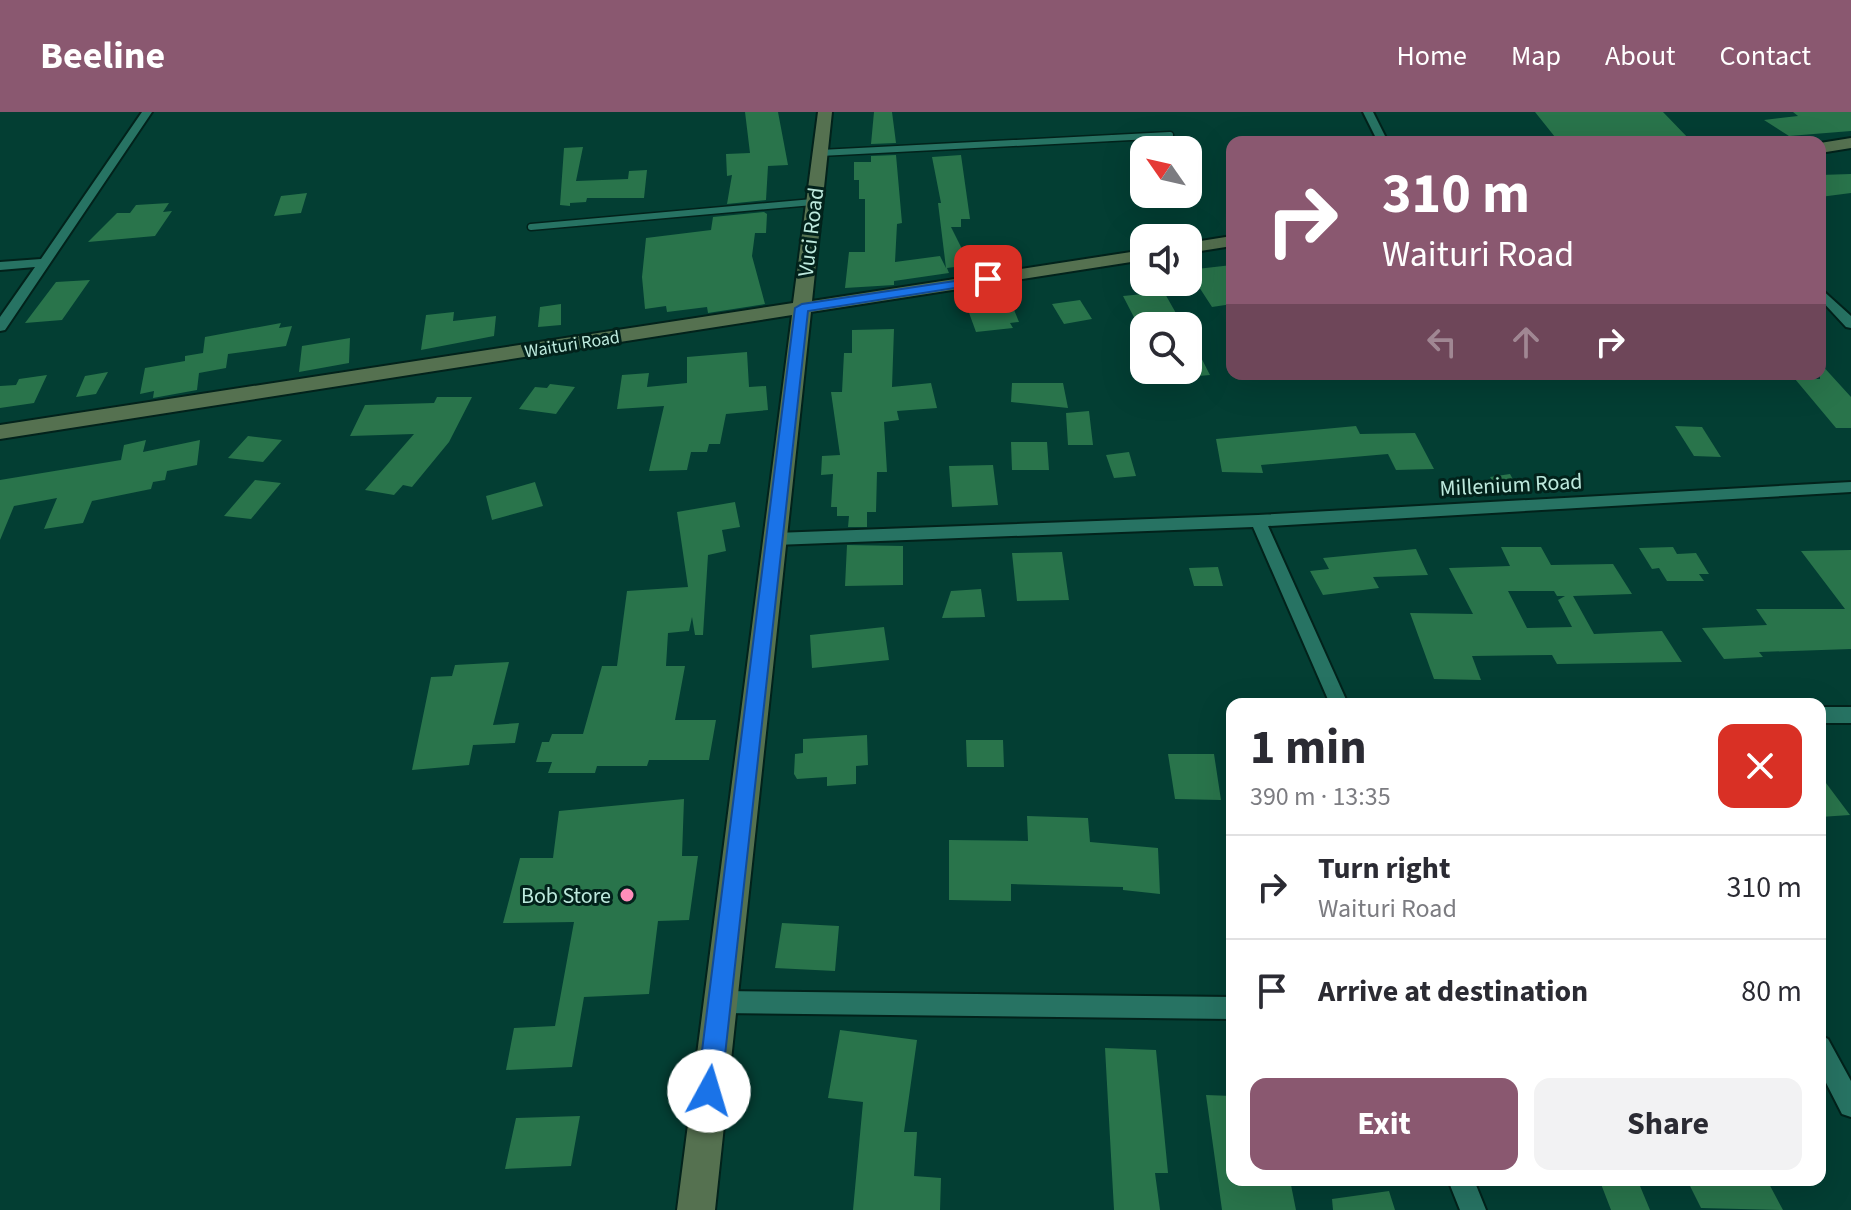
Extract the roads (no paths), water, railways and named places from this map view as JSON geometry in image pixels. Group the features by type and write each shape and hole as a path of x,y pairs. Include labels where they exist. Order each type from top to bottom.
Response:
{"main road":[{"name":"Vuci Road","path":"696,1210 825,112"},
{"path":"1826,147 1851,143"},
{"path":"1202,246 1226,242"},
{"name":"Waituri Road","path":"0,432 1130,257"}],"street":[{"path":"0,327 147,112"},
{"path":"1368,112 1380,136"},
{"path":"0,266 45,262"},
{"path":"1826,298 1851,324"},
{"name":"Millenium Road","path":"775,539 1258,521 1851,487"},
{"path":"1258,521 1336,698"},
{"path":"1826,715 1851,715"},
{"path":"719,1002 1226,1008"},
{"path":"1826,1058 1851,1105"},
{"path":"1463,1186 1473,1210"}],"lane":[{"path":"820,153 1170,135"},
{"path":"531,227 813,202"}],"place":[{"name":"Bob Store","path":"627,895"}]}
